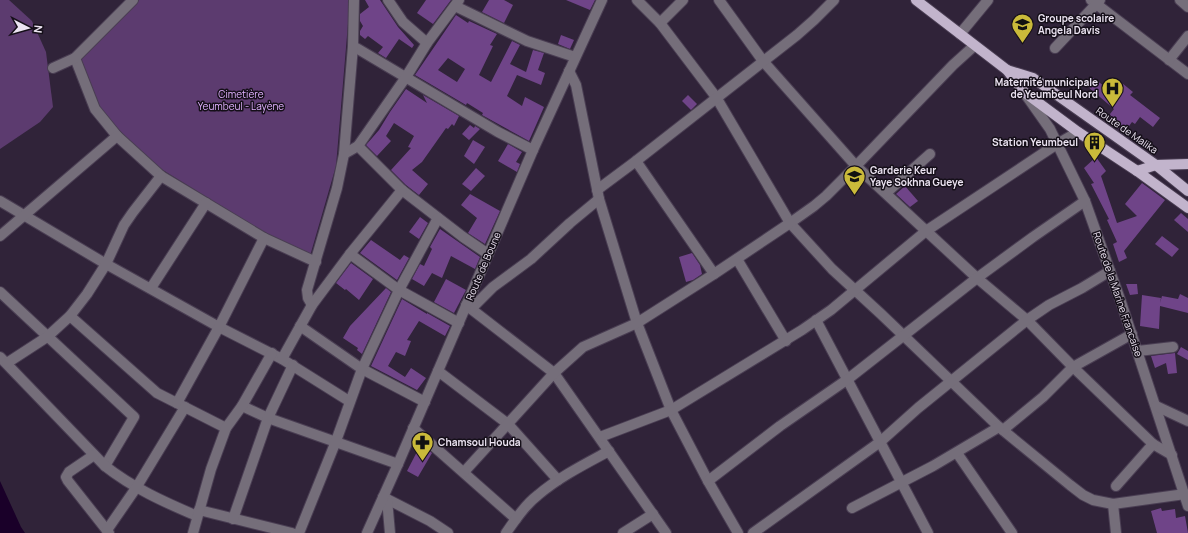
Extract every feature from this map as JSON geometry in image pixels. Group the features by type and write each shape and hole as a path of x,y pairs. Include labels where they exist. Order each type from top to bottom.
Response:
{"main road":[{"name":"Route de Malika","path":"916,0 1007,70 1024,92 1078,132 1137,171 1188,208"},
{"name":"Route de Malika","path":"1007,70 1033,78 1156,165 1188,191"},
{"path":"1137,171 1156,165 1188,164"}],"street":[{"path":"53,68 75,58 133,0"},
{"path":"312,305 308,298 307,290 337,188 344,154 353,46 354,0"},
{"path":"388,0 403,22 427,43"},
{"name":"Route de Boune","path":"367,533 386,498 413,428 459,322 469,307 488,254 533,150 602,0"},
{"path":"637,0 660,23 716,97 790,223 832,269 1022,447 1083,495 1093,500 1113,504 1185,494"},
{"path":"660,23 683,0"},
{"path":"719,0 763,61 856,166 977,278 1027,320 1073,367 1153,444 1172,455"},
{"path":"666,533 554,373 469,307 531,259 570,223 598,194 636,161 814,20 834,0"},
{"path":"960,34 988,0"},
{"path":"1180,0 1188,7"},
{"path":"1055,48 1096,2 1188,74"},
{"path":"344,154 358,146 406,77 427,43 457,3 527,41 575,57"},
{"path":"1169,60 1188,36"},
{"path":"353,46 498,132 533,150"},
{"path":"464,472 554,373 583,347 637,323 790,223 826,196 953,65 974,46"},
{"path":"75,58 95,109 117,136 161,176 264,238 316,262"},
{"path":"569,71 576,86 598,194 637,323 671,410 708,481 738,533"},
{"name":"Route de la Marine Francaise","path":"1024,92 1050,128 1085,201 1132,334 1188,506"},
{"path":"600,438 671,410 786,341 856,290 926,230 1057,144 1078,132"},
{"path":"0,236 117,136"},
{"path":"358,146 402,190 488,254"},
{"path":"886,193 930,154"},
{"path":"636,161 714,274"},
{"path":"161,176 124,225 106,264 87,294 70,316 47,336 3,360 105,466 117,476 136,488 198,513 233,519 292,533"},
{"path":"282,359 312,305 350,254 402,190"},
{"path":"0,201 106,264 219,327 272,353 349,401"},
{"path":"708,481 780,426 848,379 977,278 1085,201"},
{"path":"150,288 206,203"},
{"path":"299,533 336,441 349,401 362,369 399,290 438,218"},
{"path":"94,455 69,472 66,477 68,482 108,531 136,488 181,405 264,238"},
{"path":"350,254 399,290 459,322"},
{"path":"737,258 786,341"},
{"path":"753,533 880,442 918,408 1027,320 1049,305 1082,288 1110,271"},
{"path":"0,292 134,417 105,466"},
{"path":"70,316 157,393 226,428"},
{"path":"816,320 928,533"},
{"path":"300,326 362,369 425,402"},
{"path":"852,508 1001,428 1043,397 1073,367 1132,334"},
{"path":"1138,352 1173,347"},
{"path":"193,533 211,469 226,428 242,406 272,353"},
{"path":"233,519 268,418 292,365"},
{"path":"438,370 508,424 558,480"},
{"path":"242,406 268,418 398,464"},
{"path":"1156,406 1188,421"},
{"path":"413,428 516,519"},
{"path":"1116,486 1153,444"},
{"path":"506,533 516,519 538,495 558,480 609,451"},
{"path":"957,452 1012,533"},
{"path":"386,498 390,533"},
{"path":"386,498 430,521 448,533"},
{"path":"1113,504 1116,533"},
{"path":"623,533 653,514"}],"green space":[{"path":"0,0 9,0 32,21 46,52 53,107 40,122 0,149"},
{"name":"Cimetière Yeumbeul - Layène","path":"139,0 350,0 336,166 310,256 266,234 145,159 100,111 80,58"}],"shaded area":[{"path":"0,481 21,527 25,533 0,533"}],"building":[{"path":"365,0 380,0 398,27 414,45 412,48 399,39 386,58 378,53 383,47 368,36 365,39 360,35 360,31 363,26 360,21 360,14 369,7"},
{"path":"426,0 451,0 433,24 417,13"},
{"path":"489,0 504,0 513,5 504,23 482,12"},
{"path":"566,0 595,0 590,10"},
{"path":"456,15 468,23 469,21 497,34 490,45 493,46 479,75 491,82 512,41 520,45 510,64 526,72 533,50 544,53 538,70 545,73 541,85 517,75 507,96 522,106 525,97 544,107 529,141 482,115 483,113 467,103 466,105 415,75","holes":["448,58 465,69 457,82 438,70"]},
{"path":"561,35 574,40 570,49 558,44"},
{"path":"1093,78 1114,93 1122,83 1133,92 1130,95 1160,118 1153,127 1140,117 1135,124 1132,122 1124,133 1106,119 1114,109 1087,86"},
{"path":"406,89 427,103 423,95 459,116 454,126 452,124 448,129 446,128 422,162 412,170 428,184 419,195 391,170 411,148 408,147 414,136 394,123 386,136 391,141 377,156 366,145 379,130"},
{"path":"688,95 697,104 691,110 682,101"},
{"path":"470,125 474,128 475,126 480,129 469,140 462,134"},
{"path":"473,140 485,147 474,164 464,156"},
{"path":"508,144 522,152 516,162 520,164 517,172 498,161"},
{"path":"1096,157 1106,171 1101,176 1117,223 1137,216 1125,204 1142,183 1165,200 1124,251 1127,258 1119,262 1113,244 1117,242 1107,220 1109,219 1091,184 1094,183 1084,168"},
{"path":"476,168 485,176 471,191 462,184"},
{"path":"905,186 918,201 910,207 896,194"},
{"path":"470,194 500,211 485,244 468,233 477,218 461,205"},
{"path":"1181,213 1188,219 1188,232 1174,220"},
{"path":"420,217 428,223 419,239 409,232"},
{"path":"440,229 480,257 475,269 451,256 442,278 432,273 424,286 412,279 420,264 424,266 432,249 430,247"},
{"path":"1162,236 1179,249 1172,257 1155,244"},
{"path":"371,240 400,260 404,255 409,258 397,280 360,253"},
{"path":"692,253 700,265 702,274 693,280 686,282 679,257"},
{"path":"351,263 373,279 359,300 336,283"},
{"path":"446,279 466,290 454,313 434,302"},
{"path":"1126,284 1137,284 1138,294 1130,295"},
{"path":"386,288 391,292 362,354 357,350 358,348 343,338 350,326"},
{"path":"1180,294 1188,298 1188,313 1160,306 1159,329 1140,326 1142,295 1161,298 1160,303 1162,296 1178,299"},
{"path":"402,299 450,326 445,336 419,321 407,340 411,341 405,356 396,352 388,366 405,377 411,368 426,378 417,390 371,366"},
{"path":"1181,347 1188,351 1188,360 1177,354"},
{"path":"1175,353 1177,373 1168,374 1166,363 1155,368 1151,356"},
{"path":"421,444 432,453 418,477 407,471"},
{"path":"1161,508 1162,511 1175,509 1176,518 1185,516 1188,533 1157,533 1151,511"}],"place":[{"name":"Groupe scolaire Angela Davis","path":"1023,44"},
{"name":"Maternité municipale de Yeumbeul Nord","path":"1113,108"},
{"name":"Station Yeumbeul","path":"1094,162"},
{"name":"Garderie Keur Yaye Sokhna Gueye","path":"855,196"},
{"name":"Chamsoul Houda","path":"422,462"}]}
